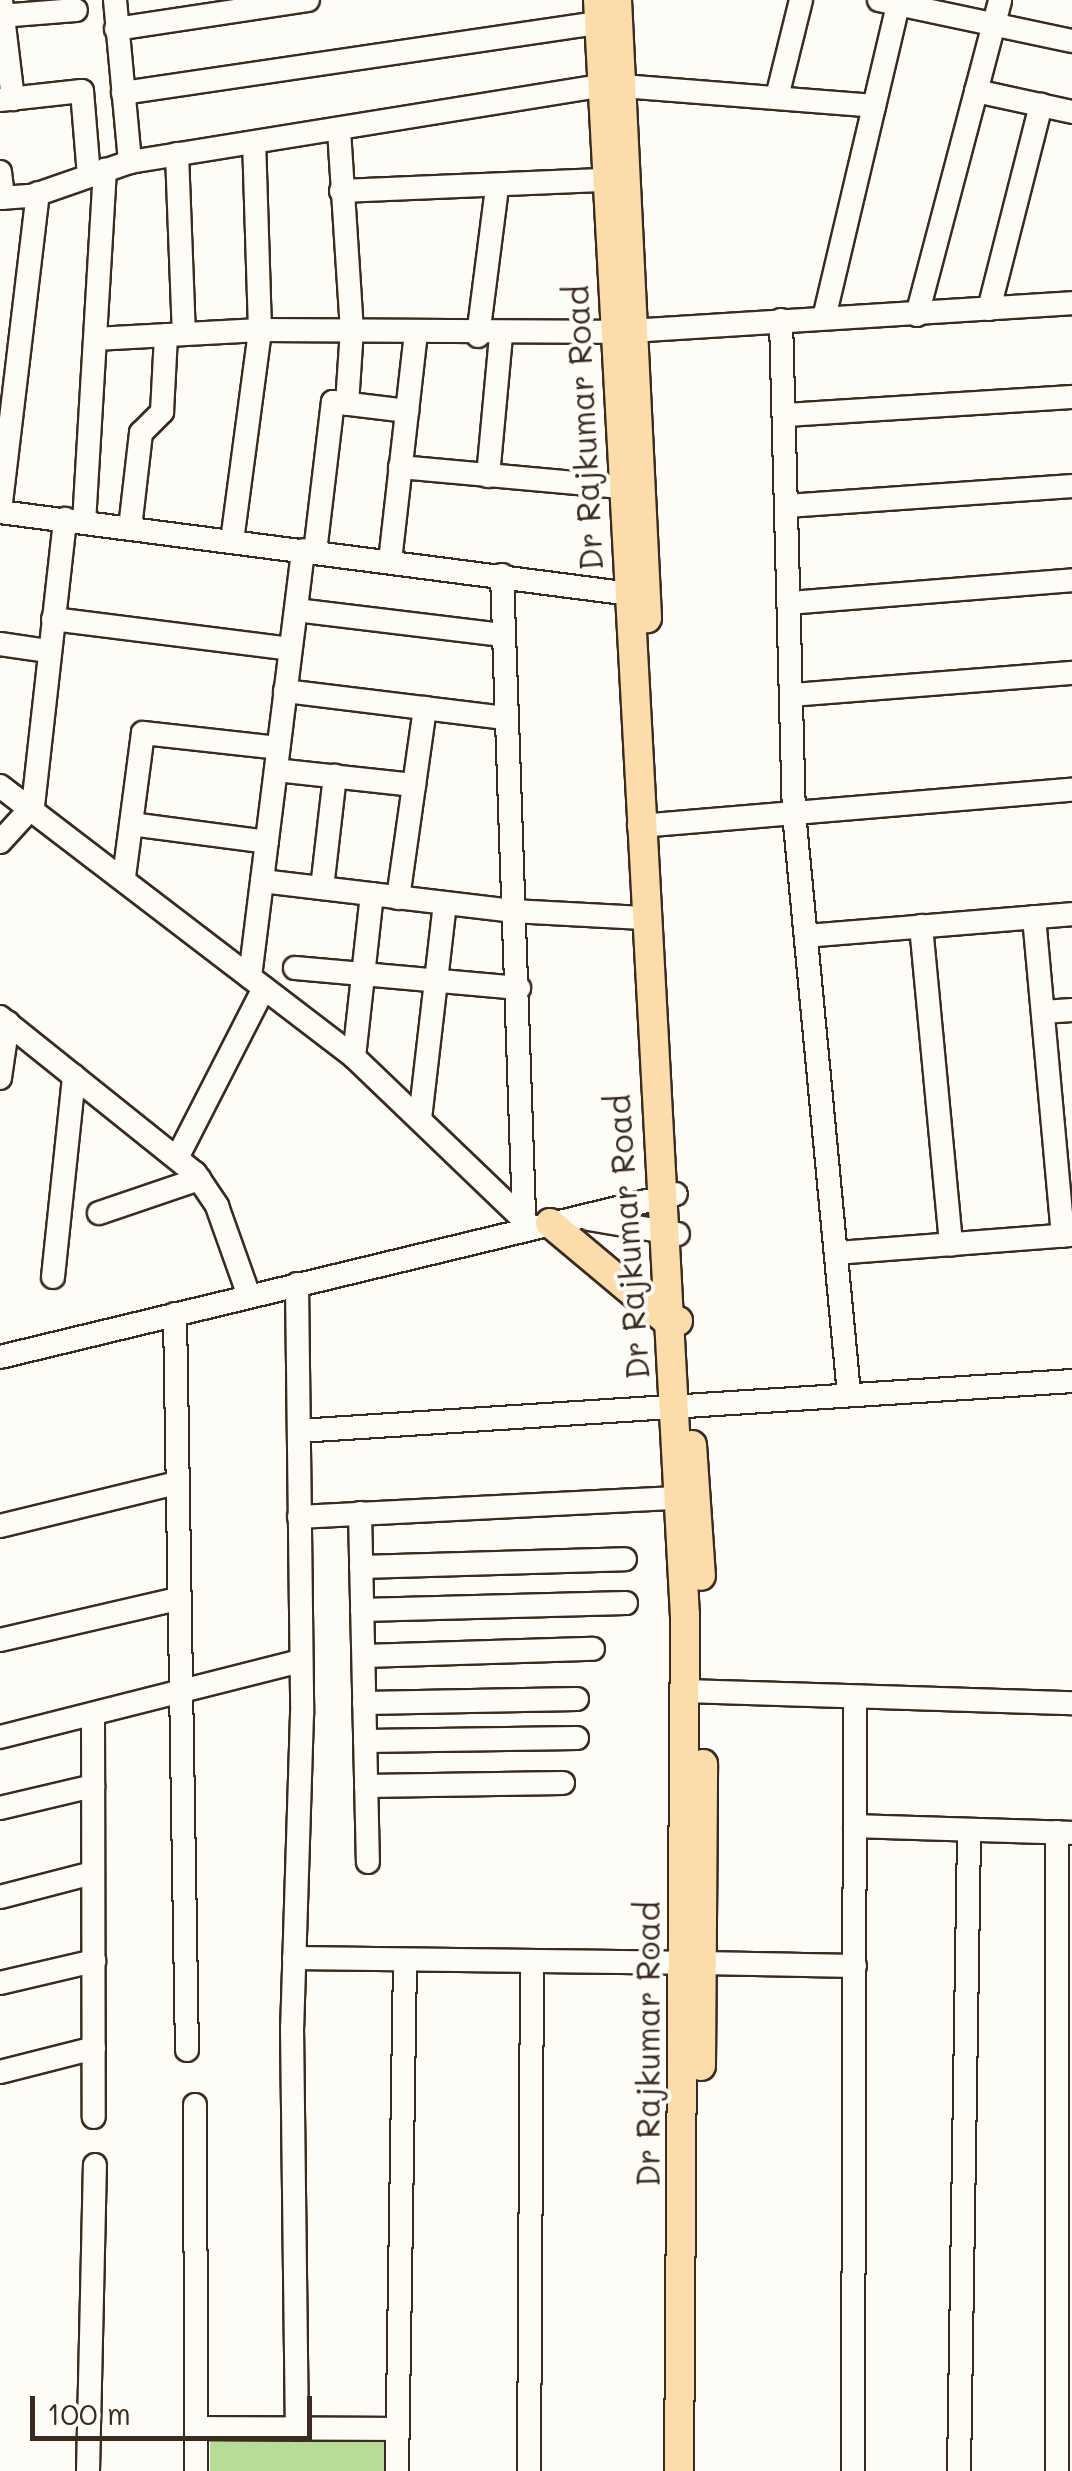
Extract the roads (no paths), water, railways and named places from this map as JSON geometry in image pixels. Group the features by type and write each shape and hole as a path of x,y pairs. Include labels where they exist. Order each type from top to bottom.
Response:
{"main road":[{"name":"Dr Rajkumar Road","path":"617,0 607,180 622,331 621,487 636,596"},
{"name":"Dr Rajkumar Road","path":"598,11 612,86 694,1692 679,2471"},
{"name":"Dr Rajkumar Road","path":"648,825 644,918 667,1195"},
{"path":"535,1222 675,1321"},
{"name":"Dr Rajkumar Road","path":"681,1406 676,1498 694,1692"},
{"name":"Dr Rajkumar Road","path":"691,1963 698,2471"}],"street":[{"path":"115,0 130,162"},
{"path":"777,98 800,0"},
{"path":"917,315 1000,0"},
{"path":"116,29 197,8 294,1"},
{"path":"824,318 874,106 888,2 1072,41"},
{"path":"0,842 33,806 48,651 75,521 96,340 97,173 82,90 6,100 1,11 76,10"},
{"path":"123,93 598,11"},
{"path":"0,172 2,198 38,193 130,162 612,86 874,106"},
{"path":"976,91 1072,112"},
{"path":"989,310 1042,105"},
{"path":"339,130 352,329 346,404"},
{"path":"232,541 260,330 254,143"},
{"path":"130,528 141,433 162,412 175,335 177,154"},
{"path":"341,191 607,180"},
{"path":"488,476 496,187"},
{"path":"38,193 0,511 502,575 636,596"},
{"path":"96,340 260,330 352,329 489,335 622,331 989,310 1070,297"},
{"path":"782,320 794,813 850,1394"},
{"path":"390,561 416,332"},
{"path":"785,415 1072,397"},
{"path":"177,1158 257,982 262,881 290,649 332,402 407,412"},
{"path":"400,467 621,487"},
{"path":"787,506 1072,486"},
{"path":"502,575 512,911 535,1222"},
{"path":"789,602 1072,580"},
{"path":"296,610 504,636"},
{"path":"53,619 290,649"},
{"path":"0,644 48,651"},
{"path":"792,695 1072,673"},
{"path":"285,692 506,718"},
{"path":"398,898 425,708"},
{"path":"124,877 143,732 277,759 335,776 414,785"},
{"path":"322,888 335,776"},
{"path":"0,786 33,806 354,1057 535,1222"},
{"path":"648,825 1072,790"},
{"path":"131,824 266,842"},
{"path":"262,881 512,911 644,918"},
{"path":"354,1057 372,894"},
{"path":"420,1120 446,903"},
{"path":"806,936 1072,914"},
{"path":"836,1253 1068,1235 1062,1102 1043,1012 1034,917"},
{"path":"921,926 951,1245"},
{"path":"295,968 520,988"},
{"path":"1043,1012 1072,1010"},
{"path":"4,1020 199,1178 217,1206 249,1296"},
{"path":"0,1078 4,1020"},
{"path":"53,1277 74,1076"},
{"path":"99,1213 199,1178"},
{"path":"0,1357 535,1222 586,1218 667,1195"},
{"path":"586,1218 669,1233"},
{"path":"297,1284 301,1661 294,1958 297,2429"},
{"path":"174,1314 177,1692 186,2050"},
{"path":"299,1431 1072,1381"},
{"path":"0,1526 176,1482"},
{"path":"300,1517 676,1498"},
{"path":"360,1513 368,1862"},
{"path":"361,1567 625,1559"},
{"path":"0,1640 177,1599"},
{"path":"362,1610 626,1603"},
{"path":"364,1656 593,1650"},
{"path":"0,1737 301,1661"},
{"path":"694,1692 1072,1703"},
{"path":"853,2471 856,1698"},
{"path":"364,1703 577,1699"},
{"path":"92,1714 94,2117"},
{"path":"365,1741 577,1738"},
{"path":"366,1786 563,1783"},
{"path":"0,1808 93,1786"},
{"path":"855,1826 1064,1832 1056,2471"},
{"path":"959,2471 968,1831"},
{"path":"0,1897 93,1873"},
{"path":"294,1958 855,1966"},
{"path":"397,2471 405,1961"},
{"path":"0,1984 94,1962"},
{"path":"529,2471 532,1962"},
{"path":"0,2072 94,2048"},
{"path":"196,2105 196,2471"},
{"path":"88,2471 95,2165"},
{"path":"196,2428 397,2430"}]}
